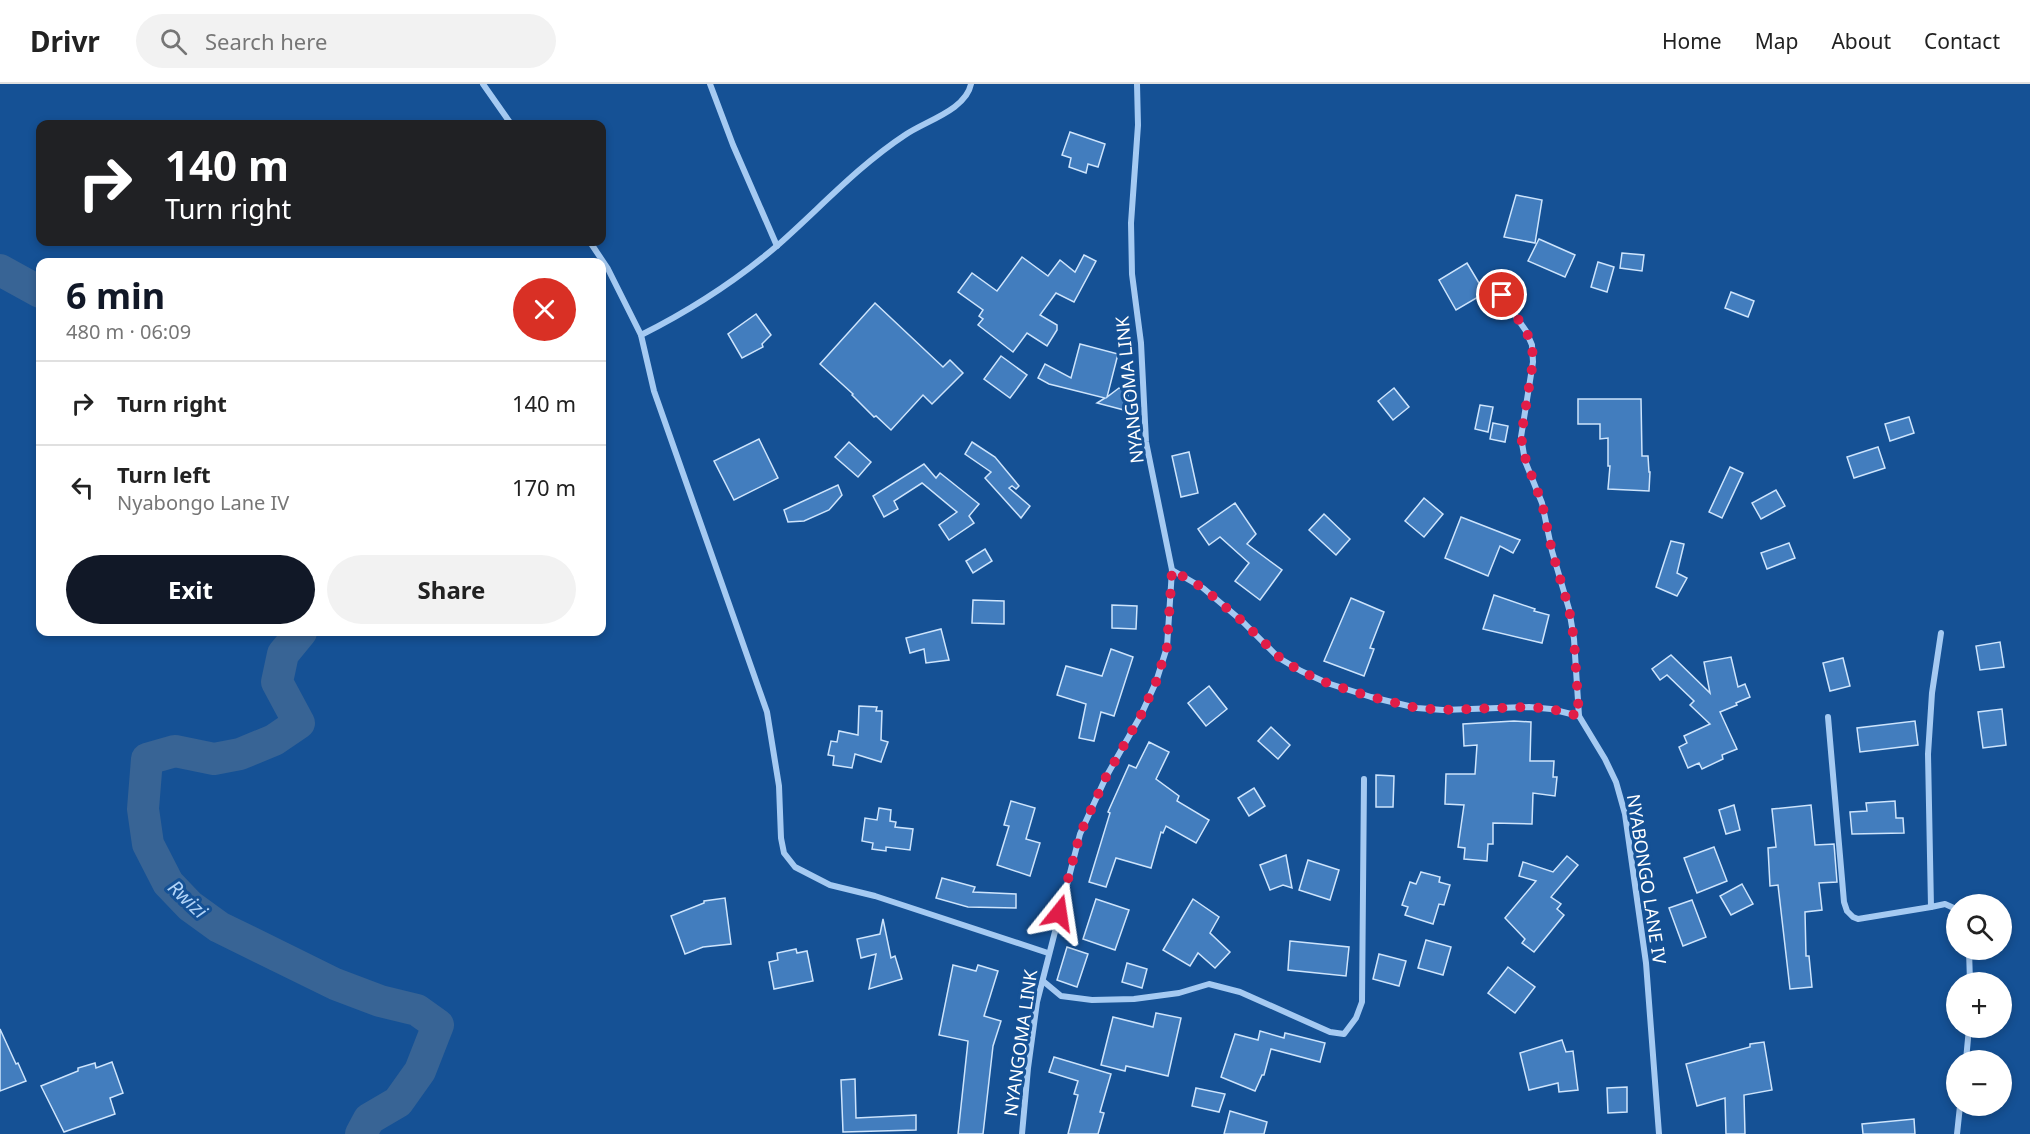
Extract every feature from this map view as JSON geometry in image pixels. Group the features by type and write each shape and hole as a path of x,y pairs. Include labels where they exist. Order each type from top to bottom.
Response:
{"street":[{"path":"483,84 508,120"},
{"path":"710,84 733,145 777,246"},
{"path":"641,335 677,317 777,246 838,189 904,135 966,98 971,84"},
{"name":"NYANGOMA LINK","path":"1022,1134 1037,1002 1080,834 1106,777 1141,715 1156,682 1167,647 1172,570 1146,442 1141,343 1132,274 1131,223 1138,125 1137,84"},
{"path":"606,266 641,335 654,391 767,712 779,786 781,838 784,853 795,867 830,885 875,896 1048,953"},
{"name":"NYABONGO LANE IV","path":"1502,295 1526,331 1532,345 1533,362 1521,437 1526,461 1542,503 1552,551 1569,609 1574,639 1579,716 1612,774 1625,814 1646,963 1659,1134"},
{"path":"1172,570 1203,588 1242,621 1280,658 1300,671 1327,683 1417,708 1443,710 1529,707 1551,709 1579,716"},
{"path":"1931,907 1928,754 1932,693 1941,633"},
{"path":"1828,717 1840,873 1847,911 1858,919 1946,904"},
{"path":"1043,981 1061,996 1092,1000 1134,999 1179,993 1209,984 1240,992 1330,1032 1344,1034 1356,1018 1362,1002 1364,779"},
{"path":"1957,1134 1959,1116"}],"building":[{"path":"1070,132 1105,144 1098,167 1088,164 1086,173 1069,167 1071,158 1062,155"},
{"path":"1516,195 1542,200 1535,243 1504,237"},
{"path":"1539,239 1575,255 1565,277 1528,261"},
{"path":"1622,253 1644,255 1642,271 1620,268"},
{"path":"1084,255 1096,261 1074,302 1056,293 1040,315 1057,325 1057,330 1047,346 1027,333 1013,352 978,325 983,319 979,316 983,310 958,292 972,273 997,291 1022,257 1048,276 1060,260 1075,272"},
{"path":"1598,262 1614,267 1607,292 1591,287"},
{"path":"1467,263 1485,293 1456,310 1439,280"},
{"path":"1731,292 1754,301 1748,317 1725,308"},
{"path":"875,303 943,367 950,360 963,373 932,404 923,395 891,430 876,416 874,417 820,364"},
{"path":"756,314 771,335 762,344 763,347 742,358 728,334"},
{"path":"1080,344 1118,354 1107,397 1119,388 1129,391 1124,410 1097,403 1105,398 1049,384 1038,378 1045,364 1071,378"},
{"path":"1001,356 1027,375 1010,398 984,379"},
{"path":"1394,388 1409,407 1393,420 1378,401"},
{"path":"1578,399 1641,399 1642,456 1648,456 1649,491 1608,489 1610,466 1608,466 1608,438 1600,439 1600,424 1578,424"},
{"path":"1480,405 1493,407 1488,432 1475,429"},
{"path":"1909,417 1914,433 1890,441 1885,424"},
{"path":"1493,423 1508,426 1505,442 1490,439"},
{"path":"759,439 778,478 734,500 714,461"},
{"path":"849,442 871,462 858,477 835,457"},
{"path":"972,442 995,457 1019,486 1016,489 1012,486 1009,488 1030,506 1021,518 985,478 991,472 965,454"},
{"path":"1878,447 1885,468 1854,478 1847,457"},
{"path":"1189,452 1198,493 1181,497 1172,456"},
{"path":"924,464 936,478 940,473 979,504 969,516 974,523 949,540 939,525 957,512 922,483 894,501 898,509 884,517 873,496"},
{"path":"1730,467 1743,473 1722,518 1709,512"},
{"path":"838,485 842,495 829,510 804,521 788,522 784,510"},
{"path":"1776,490 1785,506 1761,519 1752,503"},
{"path":"1424,498 1443,514 1424,537 1405,521"},
{"path":"1235,503 1256,534 1247,544 1282,570 1260,600 1235,581 1249,563 1220,537 1209,545 1198,529"},
{"path":"1324,514 1350,539 1336,555 1309,530"},
{"path":"1461,517 1520,540 1513,553 1500,546 1488,576 1445,558"},
{"path":"1671,541 1684,544 1677,573 1687,578 1677,596 1656,587"},
{"path":"1789,543 1795,558 1767,569 1761,553"},
{"path":"985,549 992,561 973,573 966,561"},
{"path":"1494,595 1549,615 1542,643 1483,629"},
{"path":"1351,598 1384,612 1370,648 1374,649 1364,676 1324,661"},
{"path":"973,600 1004,601 1004,624 972,623"},
{"path":"1112,605 1137,606 1136,629 1112,628"},
{"path":"941,629 949,660 926,663 924,649 910,653 906,638"},
{"path":"2000,642 2004,667 1980,670 1976,646"},
{"path":"1111,649 1133,657 1114,716 1101,712 1094,741 1079,738 1086,704 1057,695 1066,666 1102,676"},
{"path":"1671,655 1710,693 1704,662 1731,657 1738,687 1745,684 1750,697 1720,712 1737,749 1722,755 1723,759 1702,769 1699,763 1688,768 1679,747 1687,743 1684,736 1710,724 1690,705 1694,701 1667,675 1660,680 1652,669"},
{"path":"1843,658 1850,686 1830,691 1823,663"},
{"path":"1209,686 1227,709 1206,726 1188,703"},
{"path":"859,706 877,707 876,711 882,711 881,740 888,742 881,762 855,754 852,768 833,765 834,756 828,755 831,741 837,742 839,731 858,735"},
{"path":"2002,709 2006,745 1983,748 1978,712"},
{"path":"1915,721 1918,745 1860,752 1857,728"},
{"path":"1531,722 1530,761 1554,761 1553,777 1557,777 1555,796 1533,793 1532,824 1493,823 1493,844 1488,844 1487,861 1464,859 1465,848 1458,847 1464,805 1445,804 1446,774 1475,774 1477,745 1464,746 1463,724"},
{"path":"1271,727 1290,745 1278,759 1258,741"},
{"path":"1149,742 1169,752 1156,779 1179,796 1177,801 1209,820 1196,843 1166,826 1163,833 1161,832 1151,868 1116,858 1106,887 1089,882 1110,813 1108,812 1129,765 1136,768"},
{"path":"1376,775 1394,776 1393,807 1376,807"},
{"path":"1254,788 1265,806 1249,816 1238,798"},
{"path":"1011,801 1035,808 1026,839 1040,843 1030,876 997,865 1009,826 1004,825"},
{"path":"1895,801 1896,818 1903,818 1904,833 1852,834 1850,812 1867,811 1866,803"},
{"path":"1734,805 1740,830 1726,834 1719,810"},
{"path":"1811,805 1815,845 1834,844 1837,882 1819,883 1822,910 1805,912 1806,956 1809,956 1812,987 1790,989 1778,885 1770,886 1768,848 1776,847 1772,809"},
{"path":"879,808 891,810 890,821 896,822 895,827 913,829 910,850 886,847 886,851 872,849 873,843 862,841 865,818 877,820"},
{"path":"1714,847 1727,881 1697,893 1684,858"},
{"path":"1286,855 1292,888 1283,885 1270,890 1260,865"},
{"path":"1567,856 1578,865 1551,897 1561,904 1557,909 1564,915 1534,952 1522,943 1525,939 1505,918 1536,881 1519,876 1523,862 1553,872"},
{"path":"1308,860 1339,870 1330,900 1299,890"},
{"path":"1421,872 1440,877 1439,882 1450,885 1444,905 1439,904 1433,924 1405,915 1408,907 1402,905 1410,882 1416,884"},
{"path":"942,878 975,887 973,892 1016,894 1016,908 968,907 936,898"},
{"path":"1742,884 1753,904 1731,915 1720,896"},
{"path":"725,898 731,944 703,947 685,954 671,916 704,903 704,901"},
{"path":"1096,899 1129,910 1115,950 1083,939"},
{"path":"1193,899 1219,917 1210,933 1230,952 1215,968 1198,953 1190,966 1163,950"},
{"path":"1692,900 1706,937 1683,946 1669,908"},
{"path":"883,919 891,958 895,956 902,979 869,989 876,954 861,958 857,939 880,934"},
{"path":"1426,940 1451,947 1443,975 1418,968"},
{"path":"1290,941 1349,947 1346,976 1288,970"},
{"path":"1067,947 1088,954 1077,987 1057,980"},
{"path":"796,949 797,953 807,951 813,981 774,989 769,962 778,960 777,953"},
{"path":"1379,954 1406,961 1399,986 1373,979"},
{"path":"1127,963 1147,969 1142,988 1122,982"},
{"path":"953,965 976,971 978,965 998,971 984,1016 1001,1021 993,1046 983,1134 958,1134 968,1041 939,1035"},
{"path":"1508,967 1535,987 1515,1013 1488,993"},
{"path":"1156,1013 1181,1018 1168,1076 1126,1066 1125,1071 1101,1065 1113,1017 1153,1027"},
{"path":"0,1029 26,1081 0,1091"},
{"path":"1260,1031 1284,1038 1285,1033 1325,1043 1320,1062 1271,1049 1264,1075 1255,1091 1221,1077 1235,1034 1258,1040"},
{"path":"1562,1040 1566,1052 1573,1051 1578,1090 1559,1092 1558,1083 1529,1090 1520,1053"},
{"path":"1764,1042 1772,1090 1744,1095 1745,1134 1726,1134 1725,1098 1697,1106 1686,1064 1750,1047 1750,1044"},
{"path":"1054,1057 1111,1074 1100,1112 1104,1113 1098,1134 1068,1134 1078,1095 1074,1094 1078,1081 1049,1072"},
{"path":"112,1062 123,1093 110,1098 115,1114 64,1132 41,1086 78,1071 78,1068 95,1063 96,1068"},
{"path":"855,1079 856,1118 916,1115 916,1130 843,1132 841,1080"},
{"path":"1627,1087 1627,1112 1608,1113 1607,1088"},
{"path":"1196,1088 1225,1094 1219,1112 1192,1106"},
{"path":"1230,1111 1267,1122 1264,1134 1224,1134"},
{"path":"1914,1119 1915,1134 1863,1134 1862,1124"}],"waterway":[{"name":"Rwizi","path":"0,270 36,290"},
{"name":"Rwizi","path":"298,636 283,654 277,682 299,723 274,740 240,754 214,759 175,751 147,759 143,809 148,844 168,883 190,906 219,927 335,984 380,1001 417,1010 438,1025 420,1071 398,1102 369,1119 361,1134"}],"route":[{"path":"1059,913 1080,834 1106,777 1141,715 1156,682 1167,647 1172,570 1203,588 1242,621 1280,658 1300,671 1327,683 1417,708 1443,710 1529,707 1551,709 1579,716 1574,639 1569,609 1552,551 1542,503 1526,461 1521,437 1533,362 1532,345 1526,331 1502,295"}]}
